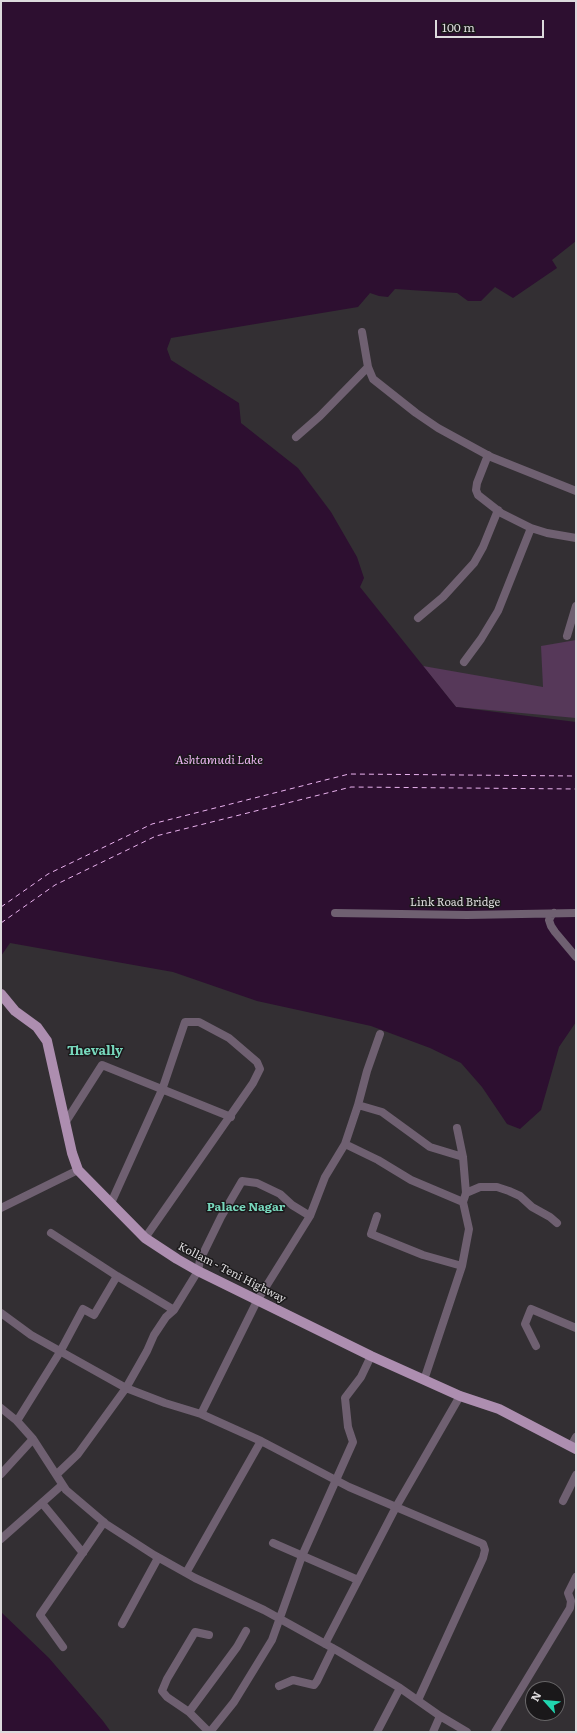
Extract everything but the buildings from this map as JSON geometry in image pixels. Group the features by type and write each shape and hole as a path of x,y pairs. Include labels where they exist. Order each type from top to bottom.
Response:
{"main road":[{"name":"Kollam - Teni Highway","path":"2,994 15,1011 37,1027 47,1041 72,1153 78,1170 145,1238 198,1271 257,1301 424,1380 460,1396 499,1409 574,1447"}],"street":[{"path":"362,332 368,366 373,379 416,413 438,428 488,455 576,491"},
{"path":"296,437 320,416 368,366"},
{"path":"488,455 476,490 487,503 531,528 547,533 576,538"},
{"path":"418,618 443,597 474,563 483,547 498,510"},
{"path":"464,662 481,639 498,611 531,528"},
{"path":"567,636 576,606"},
{"name":"Link Road Bridge","path":"335,914 466,915 576,913"},
{"path":"554,914 549,920 551,926 576,957"},
{"path":"111,1203 162,1090 185,1022 199,1022 229,1038 257,1062 260,1069 253,1083 231,1117 145,1238"},
{"path":"201,1414 257,1301 310,1216 325,1177 345,1144 380,1034"},
{"path":"65,1123 102,1065 231,1117"},
{"path":"358,1105 382,1112 430,1147 463,1157"},
{"path":"424,1380 462,1266 469,1229 463,1202 466,1193 463,1157 457,1128"},
{"path":"345,1144 378,1160 411,1180 463,1202"},
{"path":"1,1208 78,1170"},
{"path":"57,1474 78,1454 126,1388 154,1335 166,1317 174,1310 198,1271 200,1260 221,1217 242,1181 257,1183 280,1194 292,1205 310,1216"},
{"path":"466,1193 480,1187 497,1187 520,1196 532,1207 550,1217 557,1223"},
{"path":"377,1216 371,1234 423,1255 462,1266"},
{"path":"52,1233 117,1276 174,1310"},
{"path":"17,1421 60,1352 83,1309 94,1316 117,1276"},
{"path":"536,1346 525,1324 531,1310 576,1328"},
{"path":"1,1313 31,1336 126,1388 165,1403 201,1414 261,1441 349,1487 483,1544 485,1547 483,1558 418,1700"},
{"path":"209,1635 195,1632 167,1679 162,1691 167,1697 189,1712 210,1732 234,1702 272,1640 302,1556 353,1442 348,1427 345,1398 361,1377 371,1356"},
{"path":"324,1644 396,1507 460,1396"},
{"path":"1,1408 17,1421 34,1439 45,1459 57,1474 62,1485 104,1522 158,1558 264,1610 333,1648 400,1688 440,1716 467,1732"},
{"path":"574,1447 576,1437"},
{"path":"1,1474 34,1439"},
{"path":"186,1573 261,1441"},
{"path":"563,1501 576,1475"},
{"path":"1,1538 62,1485"},
{"path":"42,1503 82,1553"},
{"path":"63,1647 40,1615 104,1522"},
{"path":"273,1543 358,1580"},
{"path":"122,1624 158,1558"},
{"path":"495,1732 570,1608 571,1600 568,1593 576,1576"},
{"path":"189,1712 237,1647 246,1631"},
{"path":"279,1686 293,1680 314,1685 333,1648"},
{"path":"377,1732 400,1688"},
{"path":"433,1732 440,1716"}],"shaded area":[{"path":"576,640 576,718 456,707 423,666 543,687 541,646"}],"water":[{"name":"Ashtamudi Lake","path":"1,1 576,1 576,241 552,260 557,268 513,298 495,287 481,301 468,301 457,293 395,289 388,297 370,293 358,307 171,338 167,349 171,360 239,403 241,423 298,468 331,512 357,557 364,578 360,587 456,707 576,722 576,1022 559,1047 541,1110 520,1129 507,1124 482,1087 461,1063 430,1048 371,1026 257,1001 173,972 10,943 1,956"},
{"path":"1,1612 49,1658 111,1732 1,1732"}],"ferry route":[{"path":"1,907 48,874 152,824 349,774 576,776"},
{"path":"1,923 55,885 156,836 351,787 576,789"}],"district":[{"name":"Thevally","path":"95,1051"},
{"name":"Palace Nagar","path":"246,1207"}]}
